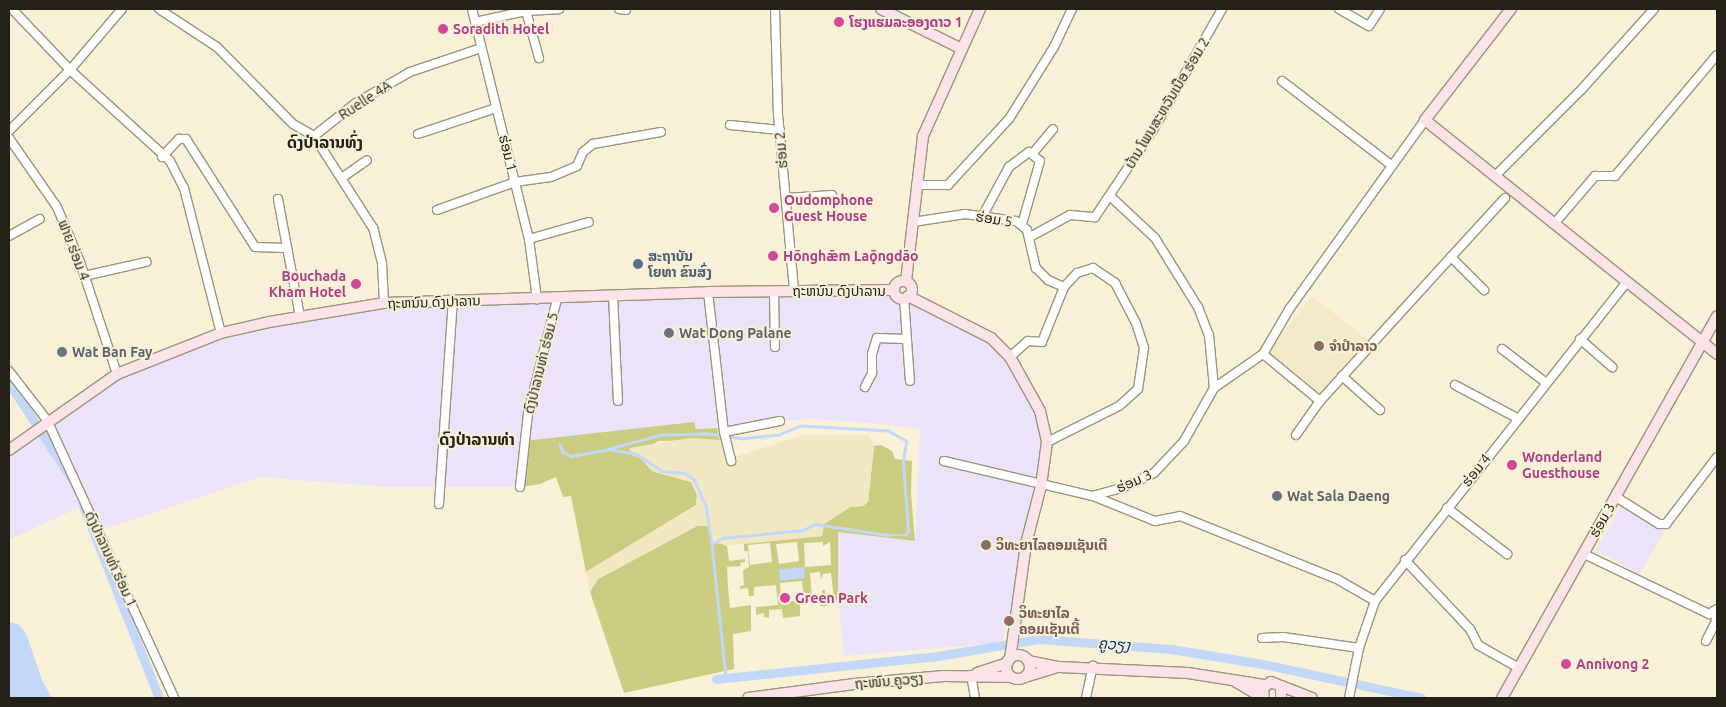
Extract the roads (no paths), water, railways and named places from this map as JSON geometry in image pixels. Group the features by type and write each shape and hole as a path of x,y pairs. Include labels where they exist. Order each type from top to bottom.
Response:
{"street":[{"path":"12,9 70,70 136,127 162,157 170,161 184,188 221,333"},
{"path":"9,131 70,70 122,9"},
{"path":"159,9 217,47 293,124 314,136 343,177 378,240 384,303"},
{"name":"ຮ່ອມ 1","path":"472,9 529,239 537,299"},
{"path":"475,22 526,11 559,9"},
{"name":"ຮ່ອມ 2","path":"775,9 780,130 794,291"},
{"path":"881,9 962,49"},
{"path":"910,381 905,339 906,297 911,290 906,282 923,136 980,9"},
{"path":"916,185 948,186 1009,119 1054,47 1072,9"},
{"name":"ບ້ານ ໂພນສະຫວັນເນືອ ຮ່ອມ 2","path":"1030,237 1070,215 1095,216 1111,197 1222,9"},
{"path":"1339,9 1368,26 1380,9"},
{"path":"1111,197 1156,238 1198,307 1209,335 1214,388 1263,354 1290,308 1391,165 1511,9"},
{"path":"1495,176 1582,89 1654,9"},
{"path":"526,11 538,58"},
{"name":"Ruelle 4A","path":"314,136 356,102 410,72 481,48"},
{"path":"1554,224 1595,176 1615,176 1717,56"},
{"path":"1282,81 1391,165"},
{"path":"418,134 496,108"},
{"path":"1425,120 1717,354"},
{"path":"730,125 780,130"},
{"path":"982,215 1009,167 1024,153 1033,153 1054,129"},
{"path":"437,210 515,182 551,177 577,166 583,152 593,144 661,132"},
{"name":"ຟາຍ ຮ່ອມ 4","path":"9,138 57,207 84,276 117,374"},
{"path":"162,157 179,139 186,139 255,247 286,248"},
{"path":"1022,224 1040,164 1033,153"},
{"path":"343,177 368,160"},
{"path":"786,198 832,195"},
{"path":"1296,435 1320,401 1342,376 1505,198"},
{"path":"278,199 300,317"},
{"name":"ຮ່ອມ 5","path":"913,222 982,215 1022,224 1030,237 1040,274 1064,287"},
{"path":"9,236 40,219"},
{"path":"529,239 589,222"},
{"path":"1451,257 1484,290"},
{"path":"84,276 146,262"},
{"path":"1010,357 1028,341 1042,342 1064,287 1084,268 1093,268 1110,278 1136,323 1144,360 1138,389 1127,401 1047,442"},
{"path":"906,282 898,282 894,290 897,297 906,297 991,338 1010,357 1040,411 1047,442 1041,486 1026,544 1015,631 1017,657 1007,672 1011,677"},
{"name":"ຮ່ອມ 4","path":"1349,698 1359,648 1375,601 1545,382 1627,282"},
{"name":"ຖະຫນົນ ດົງປາລານ","path":"9,450 44,423 117,374 221,333 300,317 384,303 557,299 708,292 894,290"},
{"path":"774,291 776,347"},
{"path":"708,292 723,428 731,461"},
{"path":"613,296 618,401"},
{"name":"ດົງປ່າລານທ່າ ຮ່ອມ 5","path":"520,488 528,413 557,299"},
{"path":"440,504 453,301"},
{"name":"ຮ່ອມ 3","path":"1502,698 1717,316"},
{"path":"866,387 872,373 872,354 877,338 905,339"},
{"path":"1580,339 1612,367"},
{"path":"1502,349 1545,382"},
{"path":"1263,354 1320,401"},
{"name":"ດົງປ່າລານທ່າ ຮ່ອມ 1","path":"9,371 44,423 174,698"},
{"path":"1342,376 1380,410"},
{"path":"1455,385 1517,418"},
{"name":"ຮ່ອມ 3","path":"944,461 1041,486 1092,496 1129,486 1154,473 1184,441 1214,388"},
{"path":"723,428 780,421"},
{"path":"1616,497 1659,524 1666,524 1717,457"},
{"path":"1092,496 1155,521 1180,516 1337,579 1375,601"},
{"path":"1447,508 1507,554"},
{"path":"1584,554 1709,614 1716,611 1716,620 1706,641"},
{"path":"1405,560 1470,629 1478,644 1519,668"},
{"path":"1262,638 1283,637 1359,648"},
{"path":"1017,657 1030,670 1025,677"},
{"name":"ຖະໜົນ ຄູວຽງ","path":"971,675 1017,657 1059,667"},
{"path":"1086,698 1093,666"},
{"name":"ຖະໜົນ ຄູວຽງ","path":"748,698 854,684 971,675 1025,677 1059,667 1093,666 1231,679 1265,685 1271,682 1281,686"},
{"path":"971,675 975,698"},
{"name":"ຖະໜົນ ຄູວຽງ","path":"1231,679 1264,698"},
{"path":"1264,698 1265,685"},
{"path":"1281,698 1281,686 1308,698"},
{"path":"1291,698 1308,698"}],"water":[{"path":"804,567 805,578 780,580 779,569"},
{"path":"9,622 18,624 26,633 42,680 52,698 9,698"}],"waterway":[{"path":"9,383 71,478"},
{"path":"560,444 563,452 571,456 609,449 637,454 662,471 685,473 694,479 706,506 712,544 722,538 803,530 815,524 889,535 905,535 908,531 903,461 906,441 888,431 801,426 779,435 743,439 706,434 662,435 609,449"},
{"path":"83,506 159,698"},
{"path":"712,544 726,677"},
{"name":"ຄູວຽງ","path":"716,679 938,656 1039,639 1171,649 1263,664 1421,698"}],"place":[{"name":"ໂຮງແຮມລະອອງດາວ 1","path":"839,22"},
{"name":"Soradith Hotel","path":"443,29"},
{"name":"Oudomphone Guest House","path":"774,208"},
{"name":"Hōnghǣm Laǭngdāo","path":"773,256"},
{"name":"ສະຖາບັນ ໂຍທາ ຂົນສົ່ງ","path":"638,264"},
{"name":"Bouchada Kham Hotel","path":"356,284"},
{"name":"Wat Dong Palane","path":"669,333"},
{"name":"ຈຳປຳລາວ","path":"1319,346"},
{"name":"Wat Ban Fay","path":"62,352"},
{"name":"Wonderland Guesthouse","path":"1512,465"},
{"name":"Wat Sala Daeng","path":"1277,496"},
{"name":"ວິທະຍາໄລຄອມເຊັນເຕີ","path":"986,545"},
{"name":"Green Park","path":"785,598"},
{"name":"ວິທະຍາໄລ ຄອມເຊັນເຕີ້","path":"1009,621"},
{"name":"Annivong 2","path":"1566,664"}],"district":[{"name":"ດົງປ່າລານທົ່ງ","path":"325,142"},
{"name":"ດົງປ່າລານທ່າ","path":"477,439"}]}
